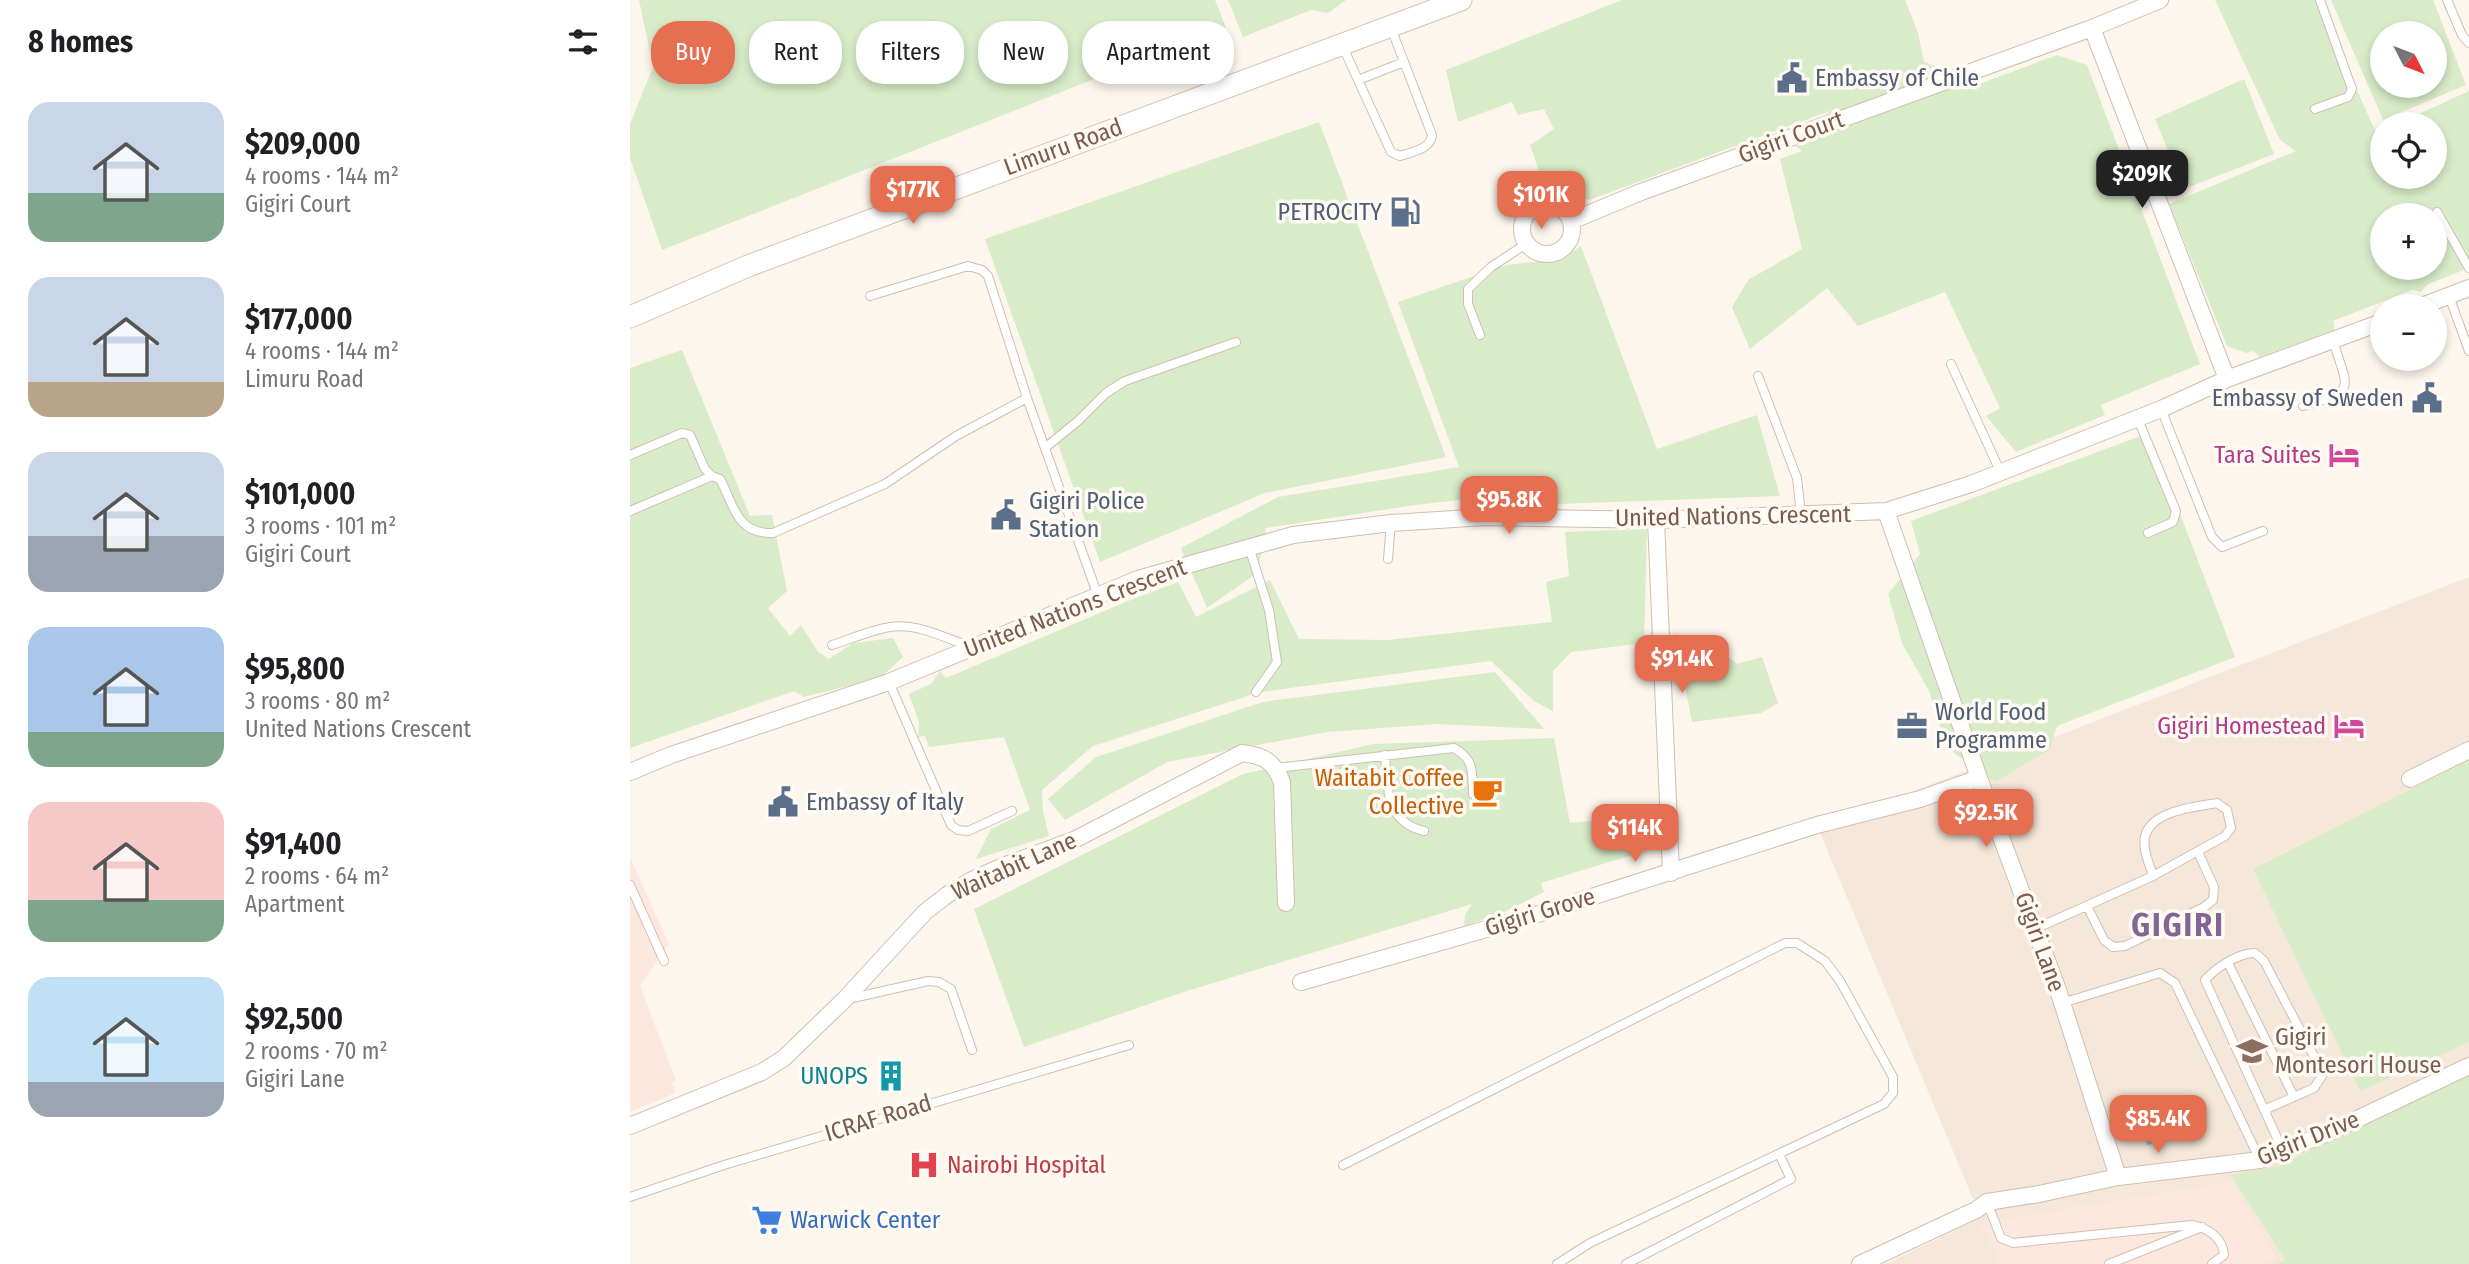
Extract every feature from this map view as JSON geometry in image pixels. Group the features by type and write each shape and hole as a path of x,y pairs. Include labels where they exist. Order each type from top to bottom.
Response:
{"main road":[{"name":"Limuru Road","path":"630,317 748,266 1461,0"}],"street":[{"name":"Gigiri Court","path":"1571,221 1641,192 2092,28 2160,0"},
{"path":"2092,28 2227,379"},
{"path":"1557,205 1571,221 1569,241 1562,249 1552,254 1532,250 1522,232 1522,222 1536,206 1557,205"},
{"path":"2449,296 2469,288"},
{"name":"United Nations Crescent","path":"630,772 671,755 889,682 1138,579 1293,535 1391,523 1485,517 1656,520 1886,511 1935,497 2075,444 2227,379 2370,327"},
{"name":"Gigiri Lane","path":"1886,511 1979,778 2062,1003 2118,1177"},
{"path":"1656,520 1671,873"},
{"path":"2410,779 2469,750"},
{"name":"Waitabit Lane","path":"630,1126 762,1072 784,1058 845,999 925,912 970,881 1074,840 1242,753 1261,756 1276,768"},
{"path":"1276,768 1282,782 1286,903"},
{"name":"Gigiri Grove","path":"1301,982 1535,915 1817,825 1920,799 1979,778"},
{"name":"Gigiri Drive","path":"1860,1264 1976,1210 1987,1202 2118,1177 2260,1160 2330,1132 2469,1066"}],"lane":[{"path":"2315,109 2348,97 2352,89 2320,0"},
{"path":"2447,0 2462,35 2469,43"},
{"path":"1341,44 1391,152 1400,156 1428,145 1432,141 1432,135 1390,26"},
{"path":"1358,80 1404,62"},
{"path":"2447,230 2469,268"},
{"path":"1479,335 1468,304 1468,289 1491,267 1526,243"},
{"path":"870,296 968,266 982,270 988,276 1027,398 1098,596"},
{"path":"2449,296 2469,351"},
{"path":"2303,407 2336,397 2343,392 2346,384 2333,341"},
{"path":"1046,447 1106,393 1125,381 1236,342"},
{"path":"1951,364 2000,471"},
{"path":"1758,376 1797,478 1801,514"},
{"path":"630,455 682,433 690,435 705,469 720,479 739,520 762,533 773,533 885,484 956,436 1027,398"},
{"path":"2161,408 2212,537 2222,547 2263,531"},
{"path":"2137,417 2176,511 2173,522 2148,533"},
{"path":"630,511 712,476"},
{"path":"1388,559 1391,523"},
{"path":"1249,547 1269,610 1277,662 1255,692"},
{"path":"832,645 891,627 909,627 971,647"},
{"path":"889,682 951,825 958,830 968,831 1012,811"},
{"path":"1276,768 1454,748 1465,754 1472,766 1473,794"},
{"path":"1385,755 1388,794 1399,820 1409,827 1424,831"},
{"path":"2035,929 2153,876 2225,836 2231,828 2227,810 2217,803 2187,807 2159,817 2148,833 2144,846 2153,876"},
{"path":"2087,906 2104,940 2113,947 2125,946 2213,900 2214,887 2198,852"},
{"path":"630,885 664,961"},
{"path":"1343,1165 1785,943 1797,943 1825,961 1840,981 1893,1077 1893,1093 1884,1104 1590,1243 1557,1264"},
{"path":"2264,1110 2314,1088 2322,1076 2264,961 2255,953 2247,953 2214,970 2205,980 2283,1152"},
{"path":"2228,963 2294,1097"},
{"path":"2062,1003 2160,973 2168,976 2175,983 2260,1160"},
{"path":"845,999 928,981 939,982 951,989 972,1050"},
{"name":"ICRAF Road","path":"630,1197 761,1153 1129,1045"},
{"path":"1626,1264 1791,1180 1779,1154"},
{"path":"1987,1202 2001,1238 2013,1243 2192,1225 2202,1227 2214,1234 2224,1249 2224,1255 2212,1264"},
{"path":"2109,1264 2202,1227"}],"shaded area":[{"path":"2469,577 2469,1264 1885,1264 1981,1218 1818,828"},
{"path":"630,857 669,944 640,986 676,1080 672,1082 675,1093 630,1112"},
{"path":"2232,1181 2276,1258 2263,1264 2001,1264 1980,1223"}],"green space":[{"path":"639,0 1215,0 1224,21 1082,21 1082,84 662,250 630,158 630,124 651,72 651,84 735,84 735,21 651,21 651,57"},
{"path":"1228,0 1346,0 1328,13 1311,10 1243,37"},
{"path":"1622,0 1905,0 1918,33 1924,62 1982,83 2057,55 2087,65 2200,364 2101,405 2105,415 2016,452 1986,416 2000,408 1945,292 1858,326 1827,288 1750,349 1732,307 1748,280 1802,249 1780,159 1802,151 1793,144 1830,111 1589,200 1544,186 1530,145 1554,129 1544,109 1518,115 1512,102 1458,122 1446,70"},
{"path":"2215,0 2317,0 2370,119 2370,189 2447,189 2447,112 2423,112 2469,91 2469,268 2447,277 2447,203 2370,203 2370,280 2438,280 2428,284 2421,292 2412,290 2402,294 2370,294 2370,306 2333,321 2335,330 2260,357 2253,351 2246,353 2227,346 2169,204 2296,151 2280,140"},
{"path":"2331,0 2433,0 2441,21 2370,21 2370,90"},
{"path":"2447,36 2466,85 2447,93"},
{"path":"2244,79 2274,154 2184,189 2155,119"},
{"path":"2373,98 2435,98 2402,112 2380,112"},
{"path":"1319,122 1446,457 1265,493 1100,562 985,239"},
{"path":"1581,246 1657,449 1757,415 1780,496 1474,507 1470,499 1266,528 1257,573 1207,608 1181,548 1278,497 1459,467 1398,302 1506,265 1561,259"},
{"path":"682,350 750,516 772,515 787,591 768,608 790,636 801,625 818,652 829,659 853,643 893,638 903,657 880,678 804,697 794,691 630,748 630,368"},
{"path":"2149,433 2235,657 2057,726 2050,749 1996,782 1947,748 1929,691 1902,643 1888,594 1920,554 1911,521"},
{"path":"1647,529 1644,643 1571,652 1553,671 1553,711 1534,701 1491,661 1260,692 1093,746 1042,790 1043,811 1049,836 976,859 991,829 1030,810 1004,737 929,747 925,736 918,737 919,722 909,694 931,684 940,671 946,678 1178,582 1196,617 1270,580 1299,639 1388,640 1552,622 1546,582 1569,576 1565,532"},
{"path":"1675,634 1705,639 1737,664 1762,657 1778,703 1761,713 1692,722"},
{"path":"1495,672 1544,729 1437,724 1327,732 1167,762 1065,820 1048,799 1096,757 1263,702"},
{"path":"1554,738 1570,823 1638,816 1642,852 1541,883 1544,892 1504,912 1464,926 1465,915 1472,904 1187,991 1024,1047 974,909 1243,774 1373,744"},
{"path":"2469,760 2469,1042 2360,1091 2253,869"},
{"path":"2469,1076 2469,1264 2278,1264 2285,1260 2231,1175 2278,1166"}],"water":[{"path":"2153,1112 2163,1138 2148,1144 2138,1118"}],"place":[{"name":"Embassy of Chile","path":"1792,78"},
{"name":"PETROCITY","path":"1405,212"},
{"name":"Embassy of Sweden","path":"2427,398"},
{"name":"Tara Suites","path":"2344,455"},
{"name":"Gigiri Police Station","path":"1006,515"},
{"name":"World Food Programme","path":"1912,726"},
{"name":"Gigiri Homestead","path":"2349,726"},
{"name":"Waitabit Coffee Collective","path":"1487,792"},
{"name":"Embassy of Italy","path":"783,802"},
{"name":"Gigiri Montesori House","path":"2252,1051"},
{"name":"UNOPS","path":"891,1076"},
{"name":"Nairobi Hospital","path":"924,1165"},
{"name":"Warwick Center","path":"767,1220"}],"district":[{"name":"GIGIRI","path":"2178,925"}]}
